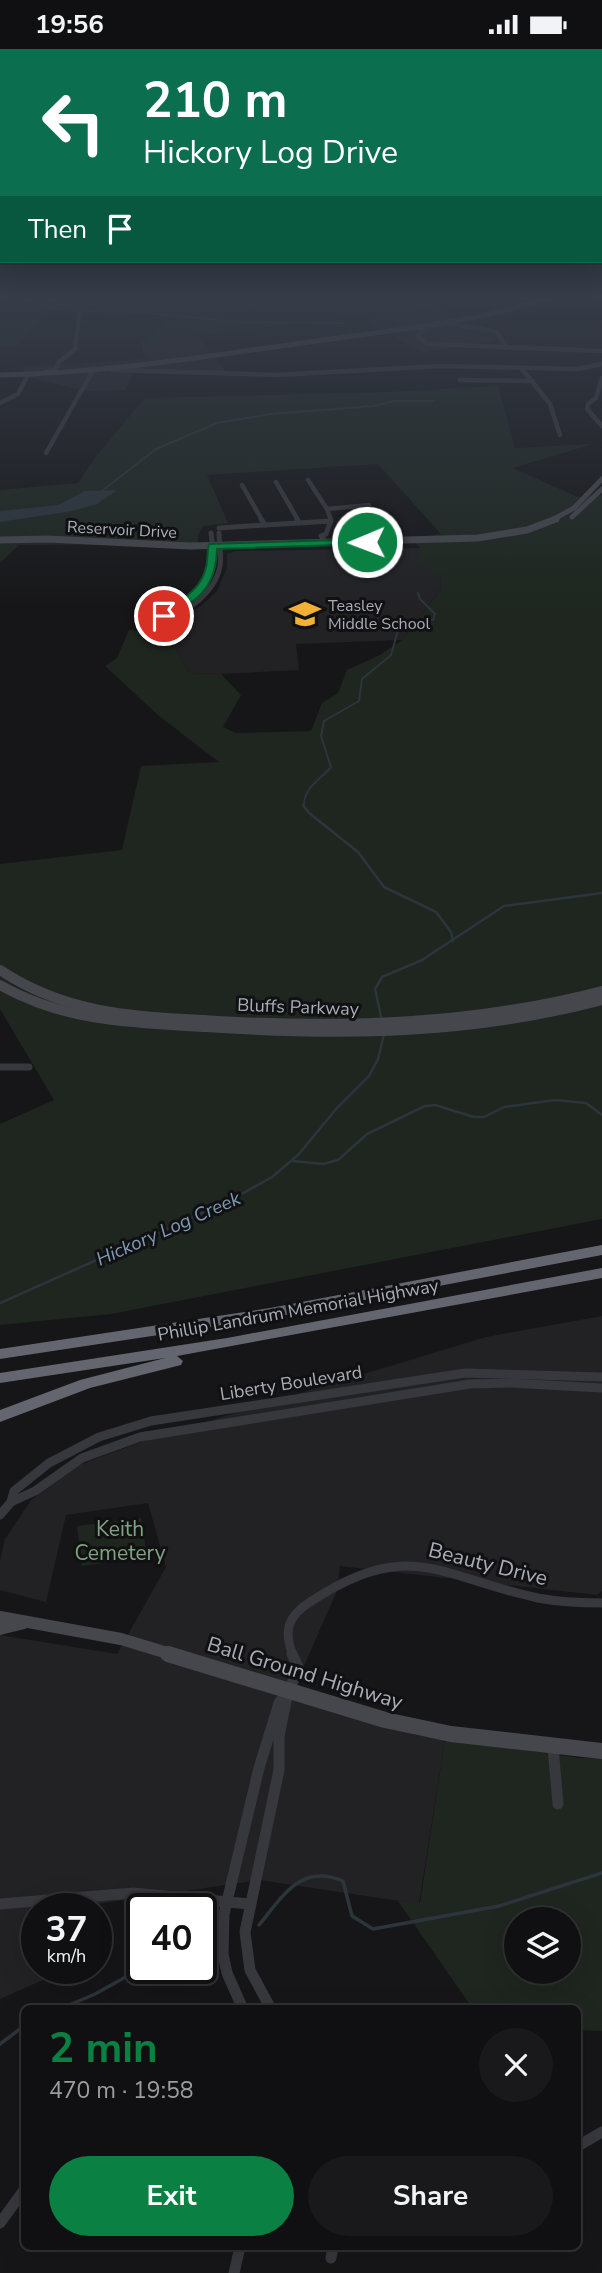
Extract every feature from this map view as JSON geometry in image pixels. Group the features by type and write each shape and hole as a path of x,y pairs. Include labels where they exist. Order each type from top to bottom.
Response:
{"highway":[{"name":"Phillip Landrum Memorial Highway","path":"0,1354 270,1313 602,1250"},
{"name":"Phillip Landrum Memorial Highway","path":"0,1378 128,1360 377,1317 602,1273"},
{"path":"0,1416 124,1373 377,1317"},
{"path":"0,1346 102,1340"}],"main road":[{"name":"Reservoir Drive","path":"0,542 48,539 215,545 234,549 460,540 519,531 567,513 602,479"},
{"name":"Reservoir Drive","path":"0,542 449,544 516,537 544,529 571,518 602,489"},
{"name":"Bluffs Parkway","path":"0,970 19,985 42,997 70,1006 107,1013 281,1032 411,1032 484,1024 602,1000"},
{"name":"Bluffs Parkway","path":"0,985 36,1004 94,1020 271,1024 407,1024 470,1018 602,991"},
{"name":"Ball Ground Highway","path":"0,1617 121,1639 288,1692 413,1727 552,1747 602,1751"},
{"path":"0,1629 29,1622"}],"street":[{"path":"46,453 75,402"},
{"path":"548,402 560,435"},
{"path":"591,402 587,409 602,426"},
{"path":"308,480 327,509 331,521 326,534 330,539 326,544"},
{"path":"276,482 299,523"},
{"path":"242,485 265,525"},
{"path":"327,509 369,505"},
{"path":"220,531 215,545 211,570 199,592 152,626 172,618 205,593 217,576 215,545 207,529 220,531 239,527 331,521"},
{"path":"0,1067 29,1067"},
{"name":"Liberty Boulevard","path":"0,1515 12,1502 14,1491 59,1457 99,1437 151,1421 466,1373 602,1377"},
{"name":"Liberty Boulevard","path":"12,1502 27,1499 62,1470 92,1453 164,1431 470,1384 510,1383 602,1388"},
{"name":"Beauty Drive","path":"288,1692 299,1669 286,1640 289,1621 300,1607 316,1597 376,1570 393,1566 423,1566 539,1598 602,1603"},
{"path":"241,2005 227,1973 222,1934 227,1901 259,1768 279,1703 288,1692"},
{"path":"269,2005 254,1979 246,1952 245,1932 279,1770 279,1736 288,1692"},
{"path":"552,1747 558,1804"},
{"path":"0,1904 126,1893 249,1903"},
{"path":"581,2144 602,2132"},
{"path":"0,2223 21,2194"},
{"path":"234,2273 239,2250"}],"shaded area":[{"path":"85,491 116,491 97,504 73,511 0,522 0,511 58,505"},
{"name":"Teasley Middle School","path":"420,548 440,574 441,589 402,640 296,644 299,670 221,674 189,673 168,634 172,624 202,605 217,591 227,568 227,554 236,551"},
{"path":"602,1316 602,1591 597,1595 340,1566 337,1591 292,1693 416,1735 445,1739 419,1904 259,1880 172,1893 126,1893 126,1900 112,1902 112,1893 21,1893 21,1984 34,1984 0,1999 0,1635 117,1654 166,1567 148,1503 66,1515 46,1602 0,1590 0,1560 5,1539 32,1499 71,1468 146,1440 486,1337"}],"green space":[{"path":"142,402 502,402 515,448 593,444 513,468 578,497 602,495 602,1219 111,1314 0,1325 0,1124 54,1100 0,1009 0,864 122,850 141,766 219,762 159,716 105,666 117,658 129,630 168,634 189,673 221,674 241,695 223,727 236,733 311,731 322,703 338,693 347,670 380,655 402,640 441,589 440,574 416,564 420,548 412,539 441,534 378,464 207,475 228,523 204,526 198,535 198,544 19,545 0,563 0,490 78,483 97,455"},
{"name":"Keith Cemetery","path":"141,1518 147,1557 82,1566 77,1526"},
{"path":"445,1739 580,1758 602,1758 602,2031 581,2030 581,2005 470,2005 398,1901 420,1903"}],"waterway":[{"path":"102,491 156,449 217,423 271,414 374,406 391,402"},
{"path":"304,806 309,789 331,767 321,736 324,721 359,701 362,679 391,655 399,627 433,620 435,614 420,599 418,593"},
{"path":"304,806 358,852 384,887 436,912 451,932 453,940"},
{"name":"Hickory Log Creek","path":"453,940 504,906 602,893"},
{"name":"Hickory Log Creek","path":"382,1021 375,989 382,977 422,960 453,940"},
{"name":"Hickory Log Creek","path":"0,1303 227,1202 272,1177 298,1155 337,1108 369,1076 378,1059 384,1034"},
{"path":"293,1161 323,1164 338,1160 367,1134 425,1106 435,1105 474,1117 484,1117 504,1107 555,1100 586,1103 602,1115"},
{"path":"259,1925 294,1885 316,1876 343,1881 352,1916 373,1929 499,1906 602,1873"},
{"path":"69,2005 126,1977"},
{"path":"0,2044 21,2028"}],"place":[{"name":"Teasley Middle School","path":"305,614"}],"route":[{"path":"164,616 199,592 212,566 212,546 367,542"}]}
